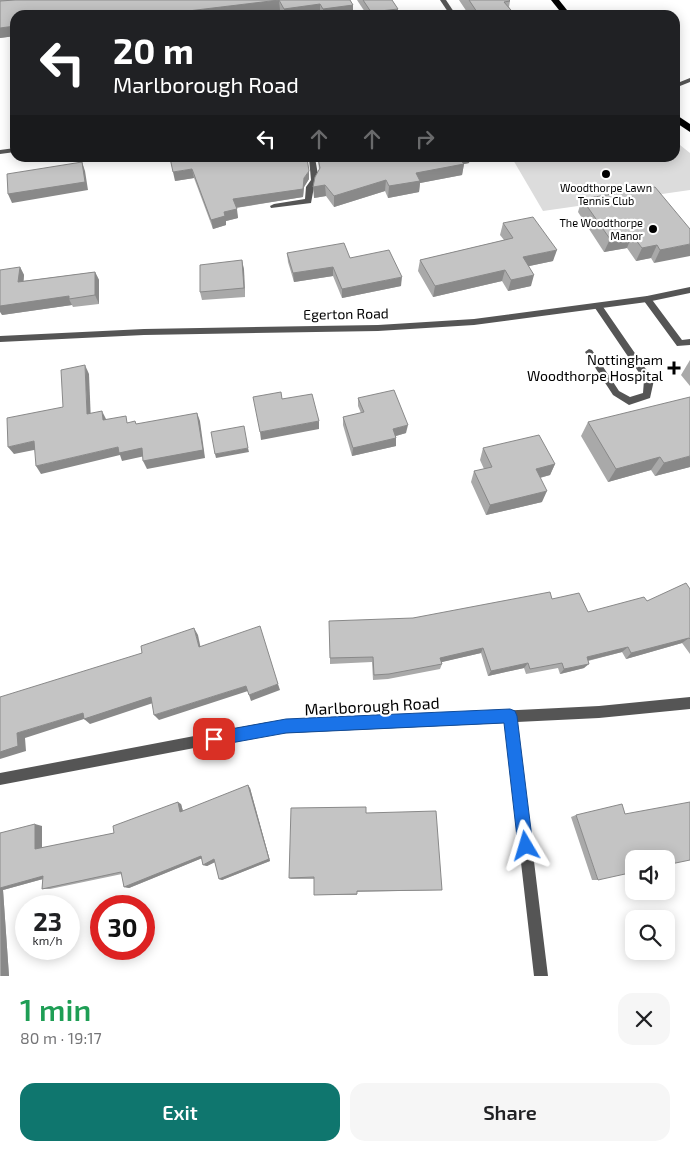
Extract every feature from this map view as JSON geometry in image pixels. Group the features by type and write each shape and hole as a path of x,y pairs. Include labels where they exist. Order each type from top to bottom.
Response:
{"highway":[{"path":"555,0 563,10"},
{"path":"680,121 690,129"}],"street":[{"path":"274,206 308,201 310,187 315,180 313,162"},
{"name":"Egerton Road","path":"0,339 144,332 378,328 474,322 646,299 690,290"},
{"path":"646,299 680,344 690,342"},
{"path":"589,352 616,393 629,401 647,395 649,380 598,306"},
{"name":"Marlborough Road","path":"0,779 268,728 599,712 690,703"},
{"path":"510,716 541,976"}],"shaded area":[{"name":"Woodthorpe Lawn Tennis Club","path":"680,145 690,153 690,190 543,211 514,162 680,162"}],"building":[{"path":"279,0 196,10 10,10 10,27 0,28 0,1"},
{"path":"279,0 350,0 353,5 323,9 320,4 284,9"},
{"path":"363,0 392,0 398,9 389,10 370,10"},
{"path":"469,0 510,1 504,2 511,10 476,10"},
{"path":"82,162 85,182 8,194 7,174"},
{"path":"171,162 308,162 309,171 304,178 303,189 233,199 237,209 224,212 225,216 211,220 192,169 173,172"},
{"path":"319,162 462,162 464,164 416,173 420,181 389,186 386,180 334,196 325,185 313,187 315,177 320,168"},
{"path":"655,187 690,229 690,244 660,250 657,245 642,248 632,235 610,239 582,199"},
{"path":"533,217 557,250 523,257 534,275 511,280 505,270 435,286 420,260 513,238 503,223"},
{"path":"344,243 350,258 389,250 402,277 342,289 333,267 293,273 287,253"},
{"path":"242,260 244,288 200,292 200,265"},
{"path":"20,267 18,282 95,272 95,295 69,299 69,296 0,306 0,270"},
{"path":"85,365 87,414 102,411 103,420 126,416 127,423 135,421 136,424 197,413 203,450 143,461 142,448 119,453 118,447 36,466 34,441 8,447 7,418 63,407 61,370"},
{"path":"394,390 408,425 393,429 396,438 353,448 343,417 364,412 358,398"},
{"path":"281,392 282,399 312,394 319,421 260,432 253,397"},
{"path":"690,397 690,456 664,463 660,457 616,469 588,422"},
{"path":"244,426 248,448 215,454 211,432"},
{"path":"539,435 555,464 536,469 547,491 490,505 474,471 492,467 483,448"},
{"path":"686,583 690,589 690,639 631,653 628,647 587,657 589,664 564,669 562,663 530,669 528,663 491,671 483,648 440,658 442,664 374,675 373,657 330,658 329,621 413,618 550,592 552,599 579,593 588,612 644,597 647,601"},
{"path":"260,626 278,684 249,695 246,686 154,715 151,697 84,719 83,713 17,733 18,746 0,752 0,697 142,653 141,646 194,628 199,647"},
{"path":"248,785 269,859 219,879 214,859 203,865 201,856 124,887 121,872 42,889 43,876 0,888 0,833 35,824 35,849 114,833 113,826 178,802 180,812"},
{"path":"690,802 690,860 675,863 675,850 625,850 625,874 598,880 576,815 622,804 625,814"},
{"path":"366,807 366,813 436,811 442,890 357,891 357,894 314,895 314,877 289,878 291,808"}],"place":[{"name":"Woodthorpe Lawn Tennis Club","path":"606,174"},
{"name":"The Woodthorpe Manor","path":"653,229"},
{"name":"Nottingham Woodthorpe Hospital","path":"674,368"}],"route":[{"path":"214,739 286,726 510,716 526,846"}]}
